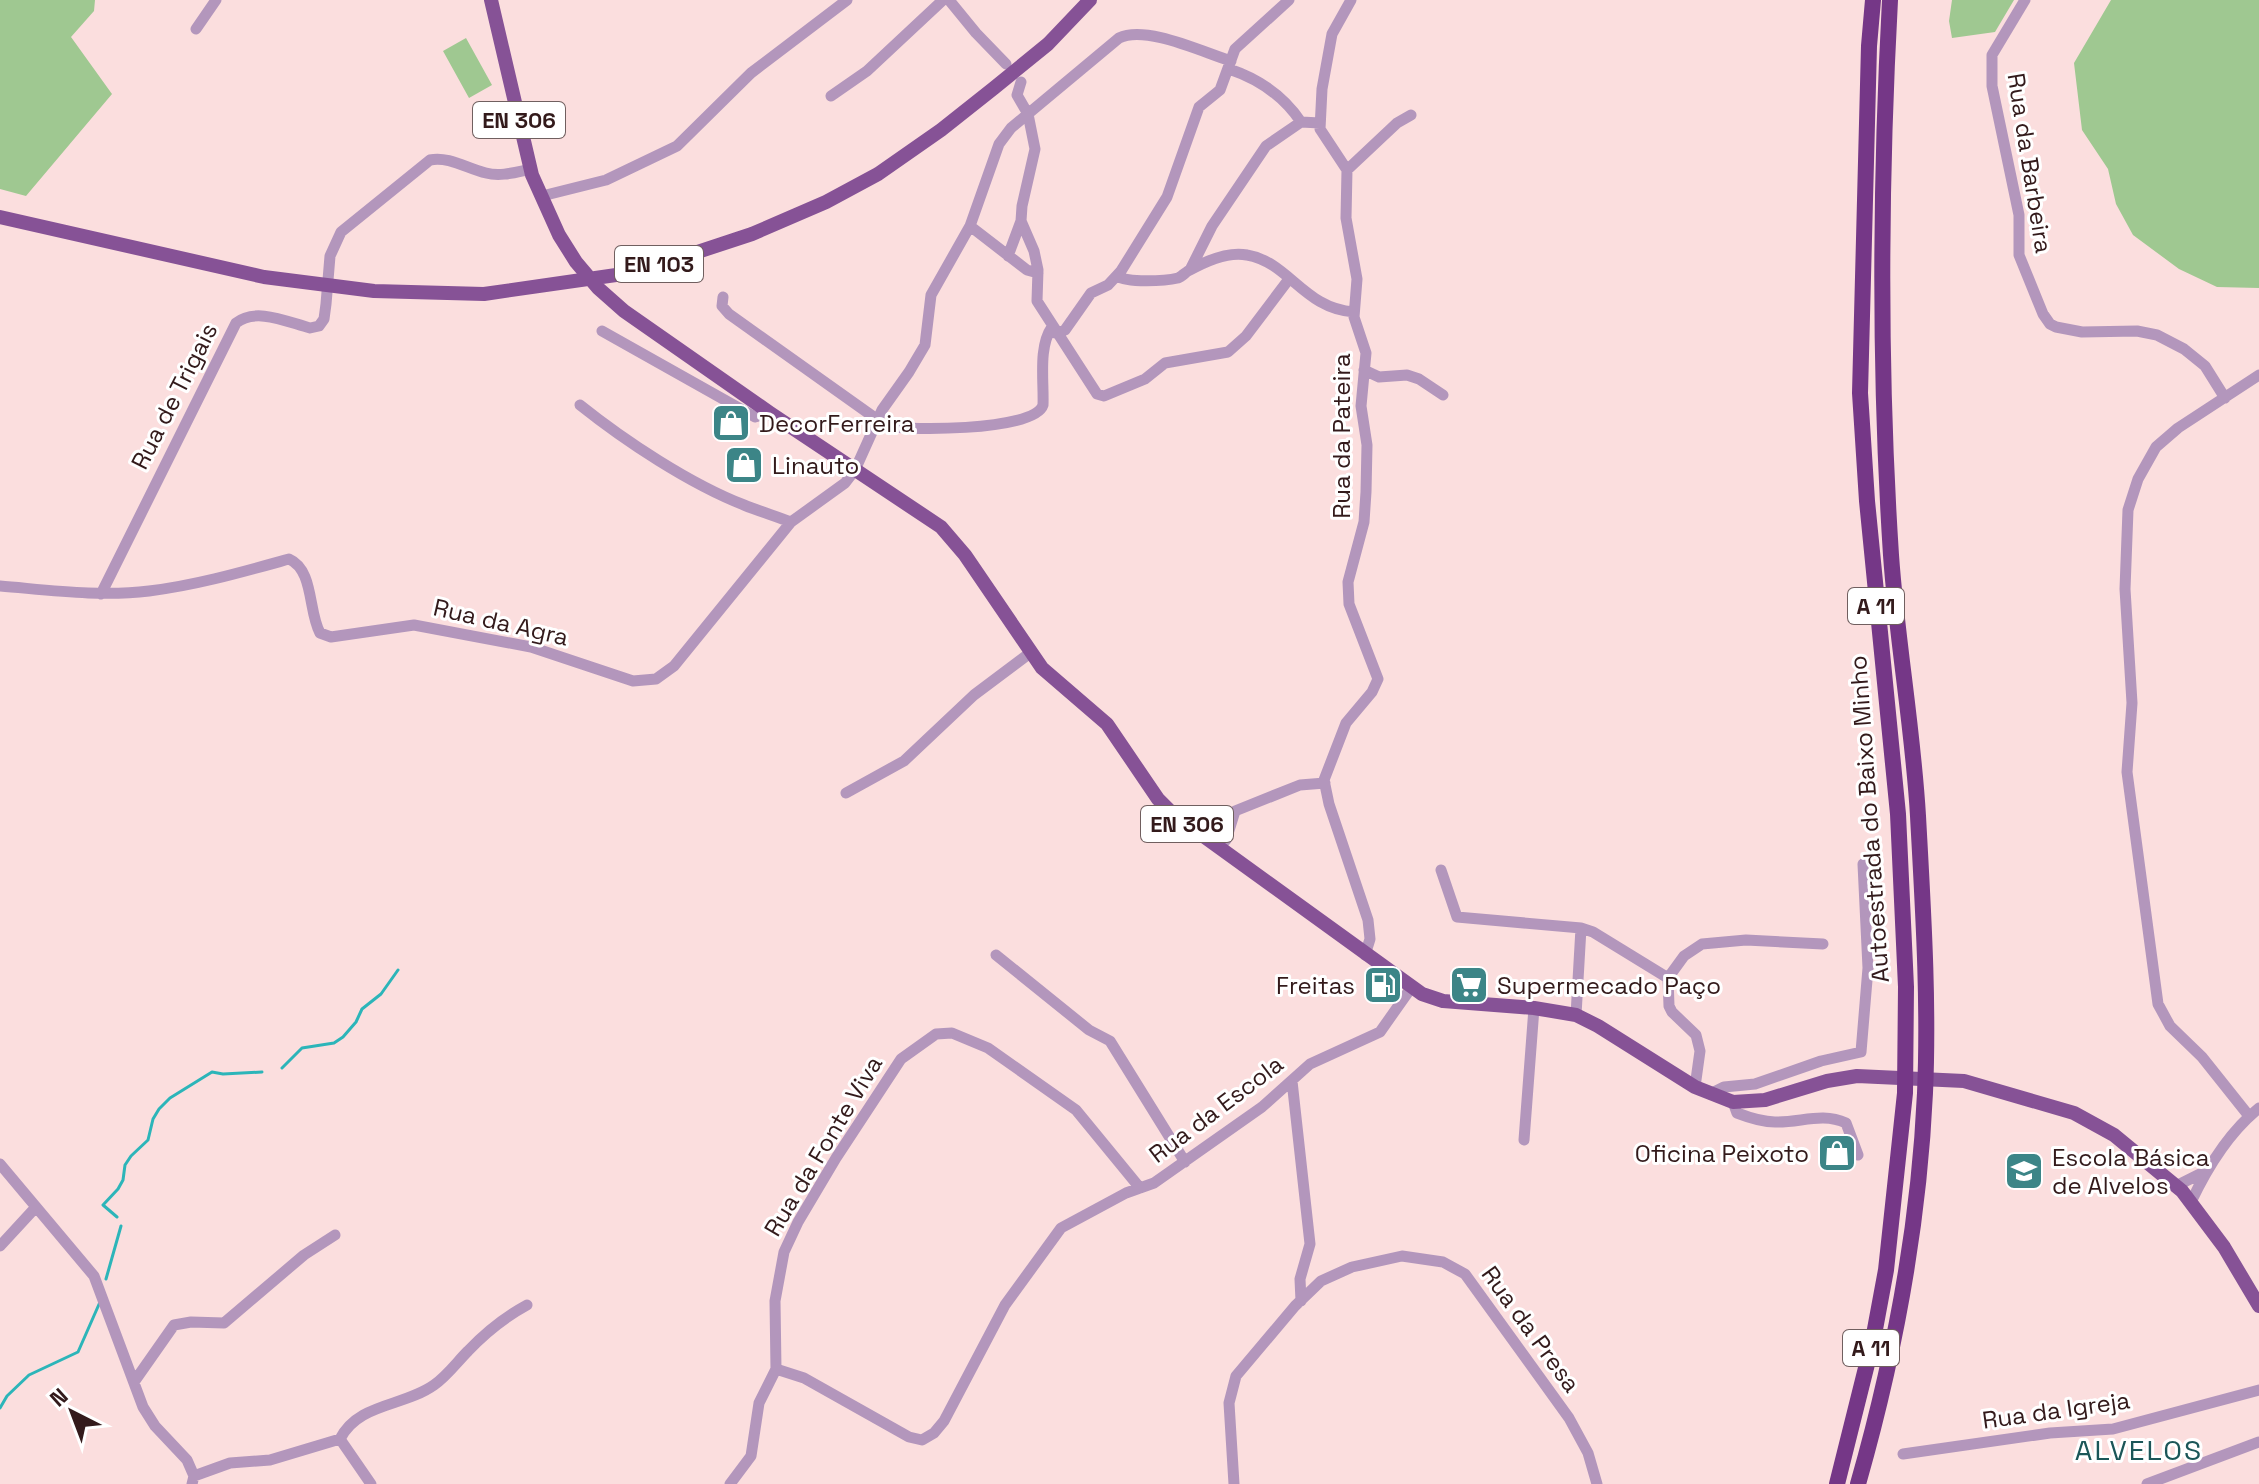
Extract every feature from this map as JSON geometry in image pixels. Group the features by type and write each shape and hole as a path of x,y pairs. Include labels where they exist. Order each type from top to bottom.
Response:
{"highway":[{"name":"Autoestrada do Baixo Minho","path":"1837,1484 1870,1354 1886,1270 1895,1211 1905,1093 1906,987 1898,814 1867,501 1860,393 1868,61 1873,0"},
{"name":"Autoestrada do Baixo Minho","path":"1858,1484 1880,1400 1909,1249 1925,1093 1926,990 1918,812 1891,558 1881,372 1890,0"}],"main road":[{"name":"EN 306","path":"491,0 531,169 559,235 598,288 624,311 770,413 941,527 965,555 1030,653 1053,680 1107,724 1158,799 1219,848 1411,988 1443,1001 1534,1008 1576,1015 1695,1087 1733,1102 1765,1100 1841,1077 1875,1077 1964,1081 2074,1113 2114,1135 2176,1186 2224,1247 2259,1306"},
{"name":"EN 103","path":"994,88 1078,0"},
{"name":"EN 103","path":"0,217 264,277 374,291 484,294 637,272 752,234 826,202 878,174 941,130 1048,44 1090,0"}],"street":[{"path":"196,29 216,0"},
{"path":"542,196 606,180 677,146 751,73 847,0"},
{"path":"831,96 867,71 946,0 1006,64"},
{"path":"723,297 722,306 729,314 876,422 892,429 976,426 1016,422 1035,416 1043,405 1045,336 1053,330 1065,330 1091,293 1108,285 1117,276 1167,197 1194,116 1199,107 1220,90 1235,49 1289,0"},
{"path":"1351,0 1332,34 1322,89 1320,129 1347,170 1397,123 1411,115"},
{"name":"Rua da Barbeira","path":"2025,0 1992,55 1992,86 2019,215 2019,255 2043,314 2056,327 2082,332 2137,331 2157,335 2184,349 2205,366 2225,398"},
{"path":"855,470 882,410 925,345 931,295 970,226 999,144 1011,128 1119,38 1129,33 1166,40 1230,65 1263,84 1293,109 1301,122"},
{"path":"1008,256 1021,221 1035,149 1028,114 1017,95 1021,82"},
{"path":"1190,270 1201,244 1258,155 1277,136 1301,122 1320,123"},
{"name":"Rua de Trigais","path":"101,594 236,323 246,315 257,315 310,328 319,326 324,319 328,270 335,242 349,223 430,160 439,158 495,174 531,169"},
{"name":"Rua da Pateira","path":"1325,783 1346,723 1372,692 1378,679 1349,604 1348,582 1364,522 1367,445 1361,406 1366,353 1354,312 1357,279 1346,218 1347,170"},
{"path":"1021,221 1034,251 1038,273 1037,301 1097,394 1104,396 1145,379 1165,363 1228,352 1246,336 1289,279"},
{"path":"970,226 1027,270 1038,273"},
{"path":"1117,276 1122,280 1134,281 1179,278 1215,259 1232,254 1247,255 1263,261 1328,308 1354,312"},
{"path":"602,331 755,417 770,413"},
{"path":"1364,370 1379,377 1407,375 1443,395"},
{"path":"2191,1202 2206,1171 2254,1112 2170,1026 2158,1004 2127,772 2132,703 2125,589 2128,510 2138,479 2156,447 2178,428 2259,375"},
{"path":"580,405 614,431 705,485 742,505 791,522"},
{"name":"Rua da Agra","path":"101,594 198,584 289,559 298,563 304,572 314,622 320,633 331,637 414,625 531,647 633,681 656,679 674,666 791,522 845,483 855,470"},
{"path":"0,586 101,594"},
{"path":"846,793 904,761 974,695 1030,653"},
{"path":"1219,848 1226,840 1230,818 1235,811 1300,785 1325,783 1329,804 1368,920 1370,939 1365,955"},
{"path":"1710,1094 1724,1087 1755,1084 1821,1061 1861,1052 1868,968 1863,864"},
{"path":"1441,870 1457,917 1581,928 1668,978"},
{"path":"1576,1015 1581,928"},
{"path":"1695,1087 1700,1051 1696,1035 1669,1006 1668,978 1684,956 1702,944 1746,940 1823,944"},
{"path":"996,955 1089,1030 1110,1041 1185,1162"},
{"name":"Rua da Escola","path":"776,1369 804,1378 909,1437 922,1440 934,1433 944,1421 1005,1305 1061,1228 1087,1212 1154,1183 1262,1107 1310,1064 1380,1032 1411,988"},
{"path":"1524,1140 1534,1008"},
{"name":"Rua da Fonte Viva","path":"776,1369 775,1301 784,1252 798,1222 901,1059 936,1034 952,1033 988,1048 1076,1110 1140,1188"},
{"path":"1292,1081 1310,1244 1300,1279 1301,1301"},
{"path":"1733,1102 1737,1113 1752,1119 1777,1122 1835,1118 1846,1123 1858,1155"},
{"path":"0,1164 99,1285 143,1407 155,1426 187,1460 193,1480 230,1463 270,1460 340,1439 357,1417 414,1396 434,1385 504,1319 527,1305"},
{"path":"2176,1186 2206,1171"},
{"path":"0,1246 36,1207"},
{"path":"134,1382 174,1325 224,1323 304,1255 335,1235"},
{"name":"Rua da Presa","path":"1234,1484 1229,1403 1236,1376 1321,1281 1352,1267 1402,1256 1443,1262 1465,1274 1569,1418 1588,1453 1597,1484"},
{"path":"730,1484 751,1456 759,1403 776,1369"},
{"name":"Rua da Igreja","path":"1903,1454 2050,1433 2113,1429 2259,1390"},
{"path":"340,1439 371,1484"},
{"path":"2147,1484 2259,1442"}],"green space":[{"path":"0,0 95,0 94,11 71,37 112,94 26,196 0,189"},
{"path":"1952,0 2014,0 1995,32 1952,38 1949,21"},
{"path":"2111,0 2259,0 2259,288 2217,287 2179,269 2133,235 2116,204 2108,169 2082,130 2074,63"},
{"path":"466,38 492,85 469,98 443,51"}],"waterway":[{"path":"282,1068 302,1048 334,1043 343,1037 362,1009 381,994 398,970"},
{"path":"117,1217 103,1205 118,1189 131,1156 148,1140 159,1109 170,1098 212,1072 262,1072"},
{"path":"106,1279 121,1226"},
{"path":"0,1408 7,1396 29,1375 78,1352 100,1302"}],"place":[{"name":"DecorFerreira","path":"731,423"},
{"name":"Linauto","path":"744,465"},
{"name":"Freitas","path":"1383,985"},
{"name":"Supermecado Paço","path":"1469,985"},
{"name":"Oficina Peixoto","path":"1837,1153"},
{"name":"Escola Básica de Alvelos","path":"2024,1171"}],"district":[{"name":"ALVELOS","path":"2139,1450"}]}
